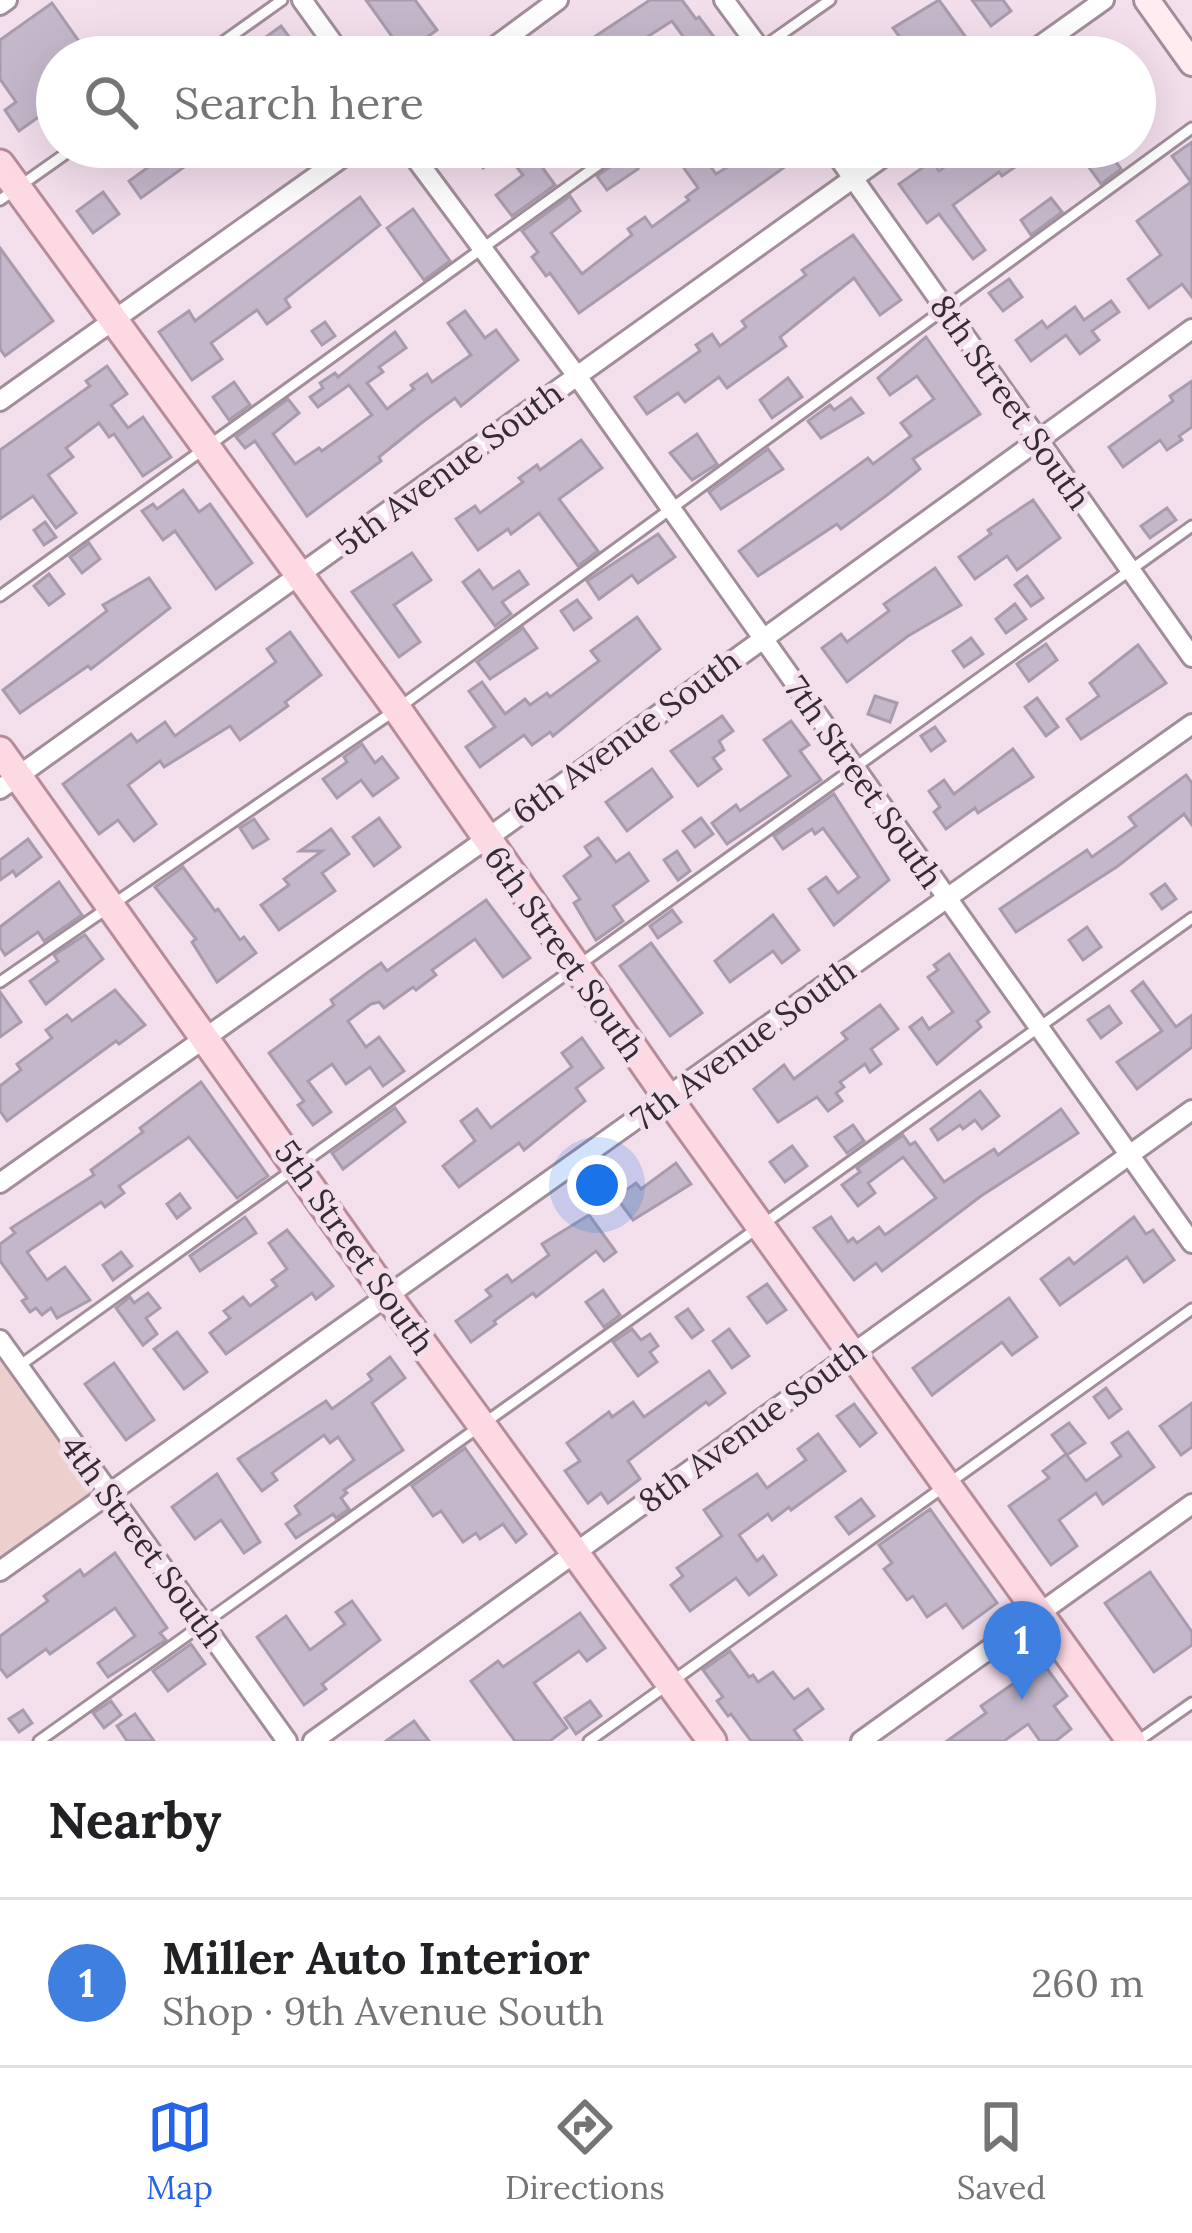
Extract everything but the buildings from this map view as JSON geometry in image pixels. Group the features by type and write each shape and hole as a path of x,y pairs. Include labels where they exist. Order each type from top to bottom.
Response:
{"main road":[{"path":"1147,0 1192,62"},
{"name":"6th Street South","path":"0,164 9,194 111,320 300,575 668,1098 1135,1741"},
{"name":"5th Street South","path":"0,752 9,783 110,903 712,1741"}],"street":[{"path":"302,0 328,36"},
{"path":"509,36 558,0"},
{"path":"724,0 747,36"},
{"path":"1053,36 1104,0"},
{"path":"0,401 327,168"},
{"name":"7th Street South","path":"423,168 578,376 1192,1243"},
{"name":"8th Street South","path":"846,168 1192,657"},
{"name":"5th Avenue South","path":"9,783 867,168"},
{"name":"6th Avenue South","path":"0,1183 485,840 761,636 1192,329"},
{"name":"7th Avenue South","path":"0,1571 1192,724"},
{"name":"8th Avenue South","path":"313,1741 1192,1110"},
{"name":"4th Street South","path":"0,1340 286,1741"},
{"path":"861,1741 1192,1504"}],"lane":[{"path":"231,36 282,0"},
{"path":"782,36 830,0"},
{"path":"1156,154 1192,128"},
{"path":"9,194 46,168"},
{"path":"0,596 594,168"},
{"path":"0,982 397,709 1137,168"},
{"path":"19,1366 1192,526"},
{"path":"39,1741 1192,918"},
{"path":"589,1741 1192,1309"},
{"path":"1135,1741 1192,1703"}],"shaded area":[{"path":"0,1341 110,1494 0,1571"}],"place":[{"name":"Miller Auto Interior","path":"1022,1700"}]}
